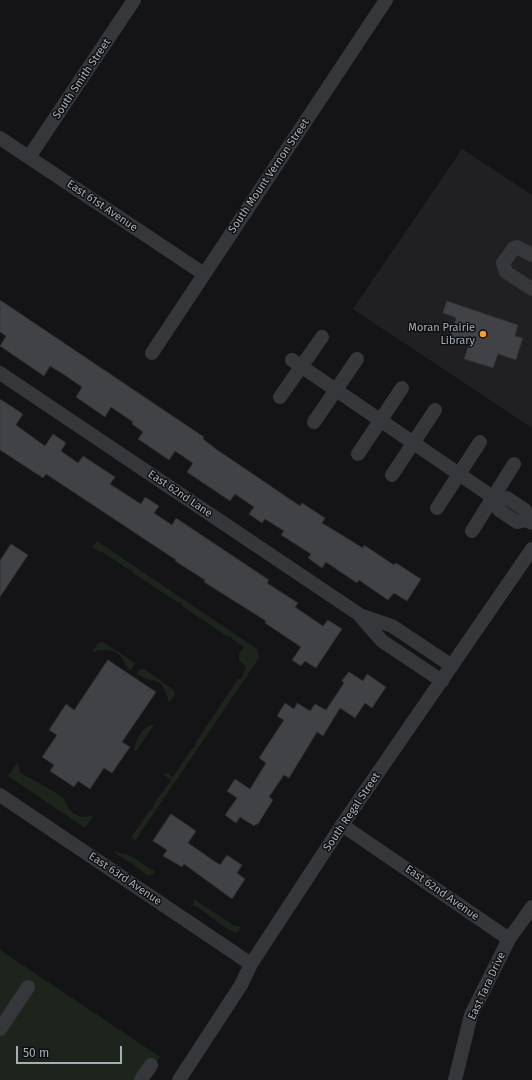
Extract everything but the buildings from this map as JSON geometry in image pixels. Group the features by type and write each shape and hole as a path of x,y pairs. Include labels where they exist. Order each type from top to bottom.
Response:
{"street":[{"name":"South Smith Street","path":"29,157 134,0"},
{"name":"South Mount Vernon Street","path":"152,353 386,0"},
{"name":"East 61st Avenue","path":"0,138 204,274"},
{"path":"532,256 517,247 514,248 503,263 506,272 532,289"},
{"path":"280,397 297,364 322,337"},
{"path":"314,422 357,359"},
{"path":"297,364 496,499 507,498 525,510 529,522"},
{"name":"East 62nd Lane","path":"0,373 360,616 382,641 442,681"},
{"path":"358,454 402,388"},
{"path":"392,475 435,410"},
{"path":"437,508 480,442"},
{"path":"472,531 496,499 514,464"},
{"name":"South Regal Street","path":"179,1080 241,986 251,964 342,825 532,549"},
{"name":"East 62nd Lane","path":"360,616 392,626 452,666"},
{"name":"East 63rd Avenue","path":"0,795 251,964"},
{"name":"East 62nd Avenue","path":"342,825 509,940"},
{"path":"509,940 532,907"},
{"name":"East Tara Drive","path":"455,1080 471,1014 509,940"},
{"path":"0,1029 28,987"},
{"path":"141,1080 151,1065"}],"shaded area":[{"path":"462,149 532,195 532,428 353,309"},
{"path":"97,541 257,649 259,658 135,841 131,837 150,810 153,809 153,805 171,780 163,774 166,773 173,777 192,748 195,747 195,743 238,679 241,679 246,667 239,660 239,654 244,647 232,639 232,637 227,636 182,606 182,603 177,602 133,573 131,569 128,569 102,552 92,548"},
{"path":"103,642 135,663 131,670 127,668 122,658 116,652 100,650 92,652 98,643"},
{"path":"144,669 174,690 175,695 169,703 164,688 161,684 137,674 139,670"},
{"path":"153,724 154,725 137,750 134,751 142,731"},
{"path":"17,763 20,770 19,772 62,797 72,812 82,817 94,815 85,828 8,776"},
{"path":"112,851 131,856 155,872 149,876 134,864"},
{"path":"194,899 233,925 241,927 237,933 226,928 196,906 193,906"},
{"path":"0,950 160,1057 145,1080 0,1080"}],"place":[{"name":"Moran Prairie Library","path":"483,334"}]}
